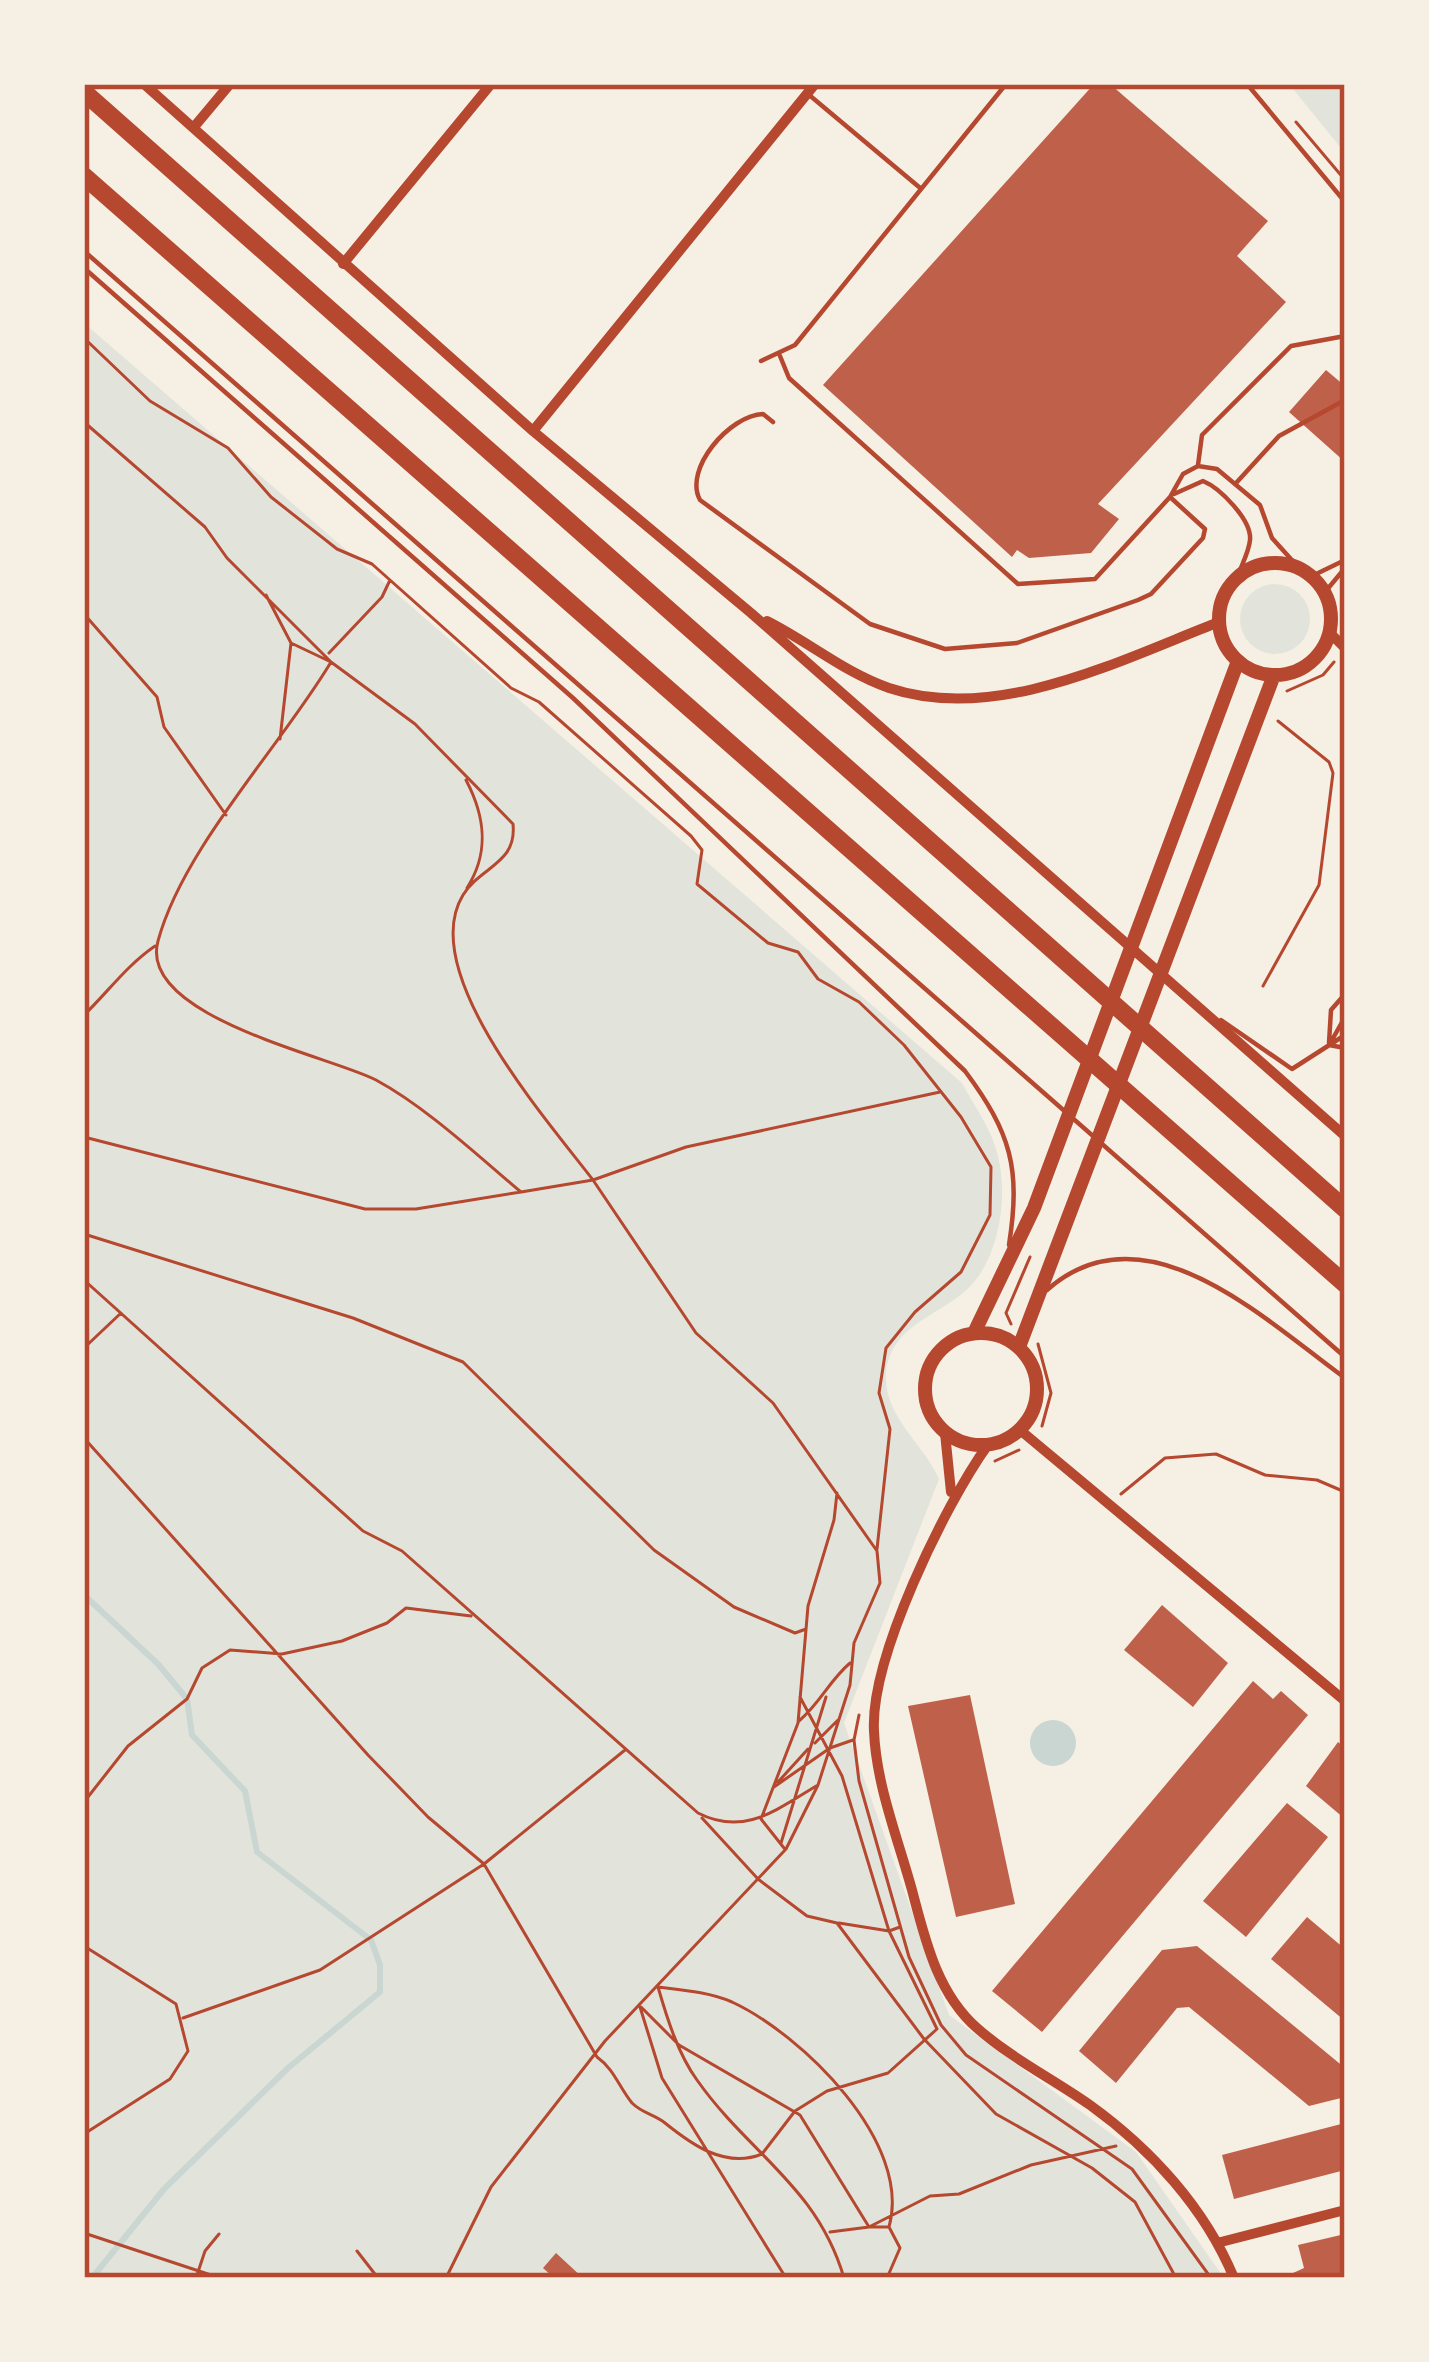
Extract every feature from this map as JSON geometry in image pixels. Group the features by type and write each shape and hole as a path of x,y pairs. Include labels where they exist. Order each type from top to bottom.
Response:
{"highway":[{"path":"84,92 1345,1209"},
{"path":"84,180 1345,1284"},
{"path":"1023,1001 1042,1031 1345,1299"}],"street":[{"path":"144,84 533,431 751,613 1345,1136"},
{"path":"194,127 230,84"},
{"path":"344,264 491,84"},
{"path":"533,431 811,89"},
{"path":"1267,564 1305,572 1333,590 1330,633 1303,668 1274,675 1238,661 1222,637 1219,622 1221,606 1237,578 1267,564"},
{"path":"751,613 840,665 890,688 932,697 994,697 1057,682 1219,622"},
{"path":"1330,633 1345,649"},
{"path":"974,1333 1004,1276 1048,1171 1238,661"},
{"path":"1019,1347 1078,1181 1274,675"},
{"path":"951,1495 945,1433 928,1408 925,1378 942,1348 974,1333 998,1335 1019,1347 1032,1364 1038,1391 1020,1430 987,1446 951,1495 880,1678 873,1711 877,1760 926,1939 948,1993 975,2027 1134,2140 1180,2189 1217,2243 1234,2278"},
{"path":"1020,1430 1345,1701"},
{"path":"945,1433 987,1446"},
{"path":"1217,2243 1345,2210"}],"lane":[{"path":"761,361 795,345 1006,84"},
{"path":"1247,84 1345,202"},
{"path":"811,89 919,187"},
{"path":"84,251 1345,1357"},
{"path":"84,268 573,698 965,1071 993,1109 1011,1148 1016,1196 1004,1276"},
{"path":"1198,466 1202,435 1291,346 1345,336"},
{"path":"780,356 789,378 1018,584 1095,579 1170,497 1183,474 1198,466 1217,469 1237,482 1260,505 1272,538 1305,572 1345,564"},
{"path":"1237,482 1279,436 1345,400"},
{"path":"773,422 763,414 742,419 696,468 692,479 700,500 870,624 945,650 1017,643 1151,594 1203,538 1204,529 1170,497"},
{"path":"1170,497 1203,481 1248,526 1250,540 1237,578"},
{"path":"1333,590 1345,564"},
{"path":"1329,1045 1331,1010 1345,994"},
{"path":"1198,1004 1292,1069 1311,1062 1345,1035"},
{"path":"1329,1045 1345,1018"},
{"path":"1329,1045 1345,1046"},
{"path":"1031,1306 1070,1272 1097,1260 1151,1259 1223,1290 1345,1378"}],"path":[{"path":"84,338 150,401 228,448 271,497 337,549 372,564 511,688 539,702 692,836 702,850 698,884 768,943 798,952 818,979 859,1002 904,1045 991,1167 990,1215 961,1272 915,1312 886,1348 879,1393 890,1429 877,1550 880,1583 854,1643 840,1718 818,1785 785,1849 640,2006 491,2187 446,2278"},
{"path":"84,422 205,527 227,558 332,662"},
{"path":"328,655 382,597 391,580"},
{"path":"1333,590 1345,608"},
{"path":"266,593 291,643 280,741"},
{"path":"84,614 157,697 164,727 227,816"},
{"path":"291,643 332,662 415,724 465,778 503,808 513,824 515,842 463,893"},
{"path":"1279,698 1323,675 1335,660"},
{"path":"84,1016 104,1000 124,967 156,945 203,848 332,662"},
{"path":"1263,986 1319,885 1334,773 1329,762 1272,716"},
{"path":"465,778 483,814 481,866 463,893 454,921 456,966 466,995 696,1334 773,1403 877,1550"},
{"path":"156,945 157,958 172,984 206,1008 274,1047 373,1078 521,1192"},
{"path":"84,1137 365,1209 416,1209 593,1180 686,1147 941,1091"},
{"path":"84,1234 353,1318 464,1362 654,1550 734,1606 794,1633 806,1629"},
{"path":"1015,1327 1006,1313 1023,1276"},
{"path":"86,1284 363,1531 402,1551 626,1749 698,1814 758,1880 807,1916 889,1931 900,1927"},
{"path":"84,1348 121,1312"},
{"path":"1037,1341 1050,1377 1049,1411"},
{"path":"84,1438 398,1786 484,1864 597,2057 610,2066 634,2105 705,2151 734,2157 762,2154 795,2111 840,2087 888,2073 937,2029 889,1931 862,1831 830,1748 800,1697"},
{"path":"1111,1505 1165,1458 1193,1455 1216,1454 1265,1475 1317,1480 1345,1492"},
{"path":"761,1819 798,1723 806,1629 837,1491"},
{"path":"84,1802 128,1746 187,1699 202,1668 230,1650 283,1654 342,1641 387,1623 406,1608 438,1607 473,1616"},
{"path":"781,1843 832,1679 852,1661"},
{"path":"798,1723 826,1697"},
{"path":"773,1788 840,1718"},
{"path":"773,1788 830,1748 854,1740 859,1781 900,1927 941,2025 966,2055 1108,2150 1153,2192 1210,2278"},
{"path":"183,2018 320,1970 484,1864 626,1749"},
{"path":"698,1814 732,1826 761,1819 818,1785"},
{"path":"761,1819 785,1849"},
{"path":"837,1923 924,2039 996,2114 1063,2156 1092,2168 1135,2202 1176,2278"},
{"path":"84,1946 176,2004 188,2051 170,2079 84,2134"},
{"path":"658,1987 696,2079 805,2196 829,2232 844,2278"},
{"path":"658,1987 730,2001 802,2050 840,2087 871,2132 894,2211 889,2227 899,2248 887,2278"},
{"path":"640,2006 679,2045 795,2111 838,2169 868,2227"},
{"path":"640,2006 662,2078 786,2278"},
{"path":"868,2227 930,2196 959,2194 1063,2156 1108,2150 1134,2140"},
{"path":"829,2232 889,2227"},
{"path":"84,2233 222,2278"},
{"path":"196,2278 219,2234"},
{"path":"357,2251 378,2278"}],"shaded area":[{"path":"1289,84 1345,84 1345,153"},
{"path":"84,323 962,1083 986,1124 1002,1183 1000,1219 991,1253 974,1282 909,1330 890,1356 886,1373 891,1403 939,1479 844,1723 949,2015 1136,2152 1224,2278 84,2278"},
{"path":"1275,584 1300,594 1310,619 1300,644 1275,654 1250,644 1240,619 1250,594"},
{"path":"1053,1720 1070,1726 1076,1743 1070,1760 1053,1766 1036,1760 1030,1743 1036,1726"}],"building":[{"path":"1094,84 1110,84 1268,221 1237,256 1286,302 1098,504 1119,519 1091,553 1029,558 1017,550 1012,557 823,385"},
{"path":"1326,370 1345,386 1345,462 1289,412"},
{"path":"1162,1605 1228,1663 1193,1707 1124,1650"},
{"path":"1253,1681 1273,1699 1281,1691 1308,1715 1042,2032 992,1991"},
{"path":"970,1695 1015,1904 956,1917 908,1706"},
{"path":"1338,1742 1345,1748 1345,1819 1306,1786"},
{"path":"1287,1803 1328,1837 1246,1937 1203,1901"},
{"path":"1307,1917 1345,1949 1345,2021 1271,1959"},
{"path":"1197,1946 1345,2068 1345,2097 1309,2106 1189,2007 1177,2008 1116,2083 1079,2051 1162,1950"},
{"path":"1345,2123 1345,2170 1234,2199 1222,2155"},
{"path":"1345,2234 1345,2278 1294,2278 1293,2273 1304,2268 1298,2245"},
{"path":"556,2253 583,2278 554,2278 543,2268"}],"waterway":[{"path":"84,1595 158,1664 187,1699 192,1735 245,1791 257,1852 371,1940 380,1965 380,1992 288,2068 164,2189 92,2278"}]}
